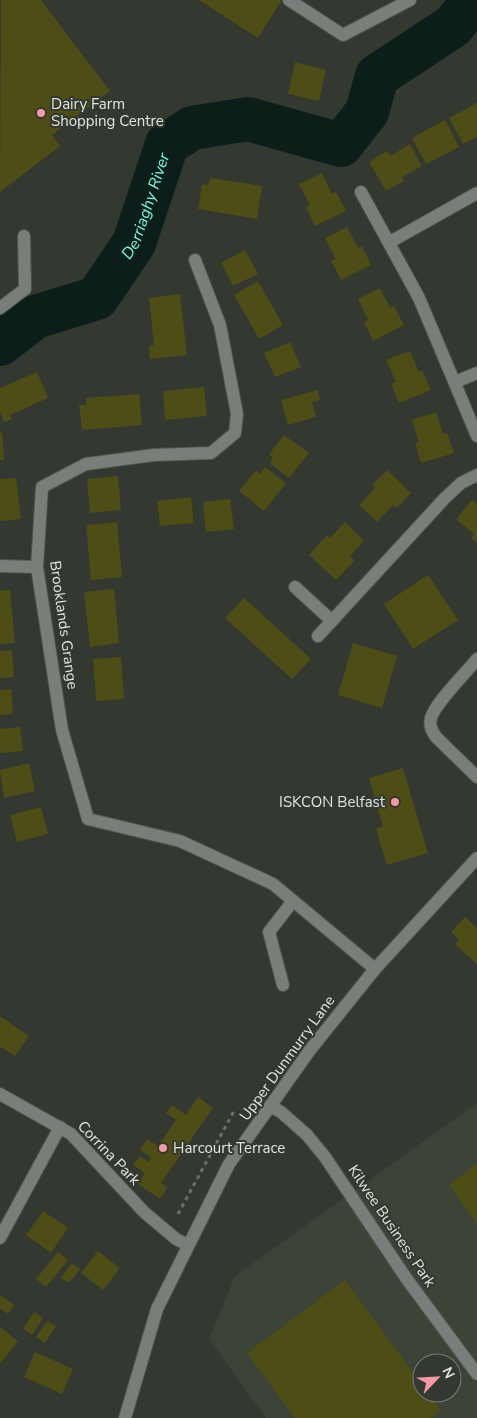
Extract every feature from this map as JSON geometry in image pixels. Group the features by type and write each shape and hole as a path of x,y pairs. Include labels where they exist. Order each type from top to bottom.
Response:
{"street":[{"path":"289,0 343,35 410,0"},
{"path":"361,192 419,298 477,436"},
{"path":"390,242 477,193"},
{"path":"0,308 25,289 24,236"},
{"name":"Brooklands Grange","path":"195,260 220,325 237,414 235,433 211,452 154,454 86,464 42,487 37,567 62,730 88,819 180,841 273,884 375,969"},
{"path":"455,382 477,373"},
{"path":"318,636 444,498 461,484 477,475"},
{"path":"0,566 37,567"},
{"path":"295,588 332,621"},
{"path":"477,659 436,709 431,719 431,729 436,737 477,777"},
{"name":"Upper Dunmurry Lane","path":"125,1418 157,1309 229,1164 310,1050 375,969 477,858"},
{"path":"283,985 269,932 293,901"},
{"name":"Corrina Park","path":"0,1094 60,1126 82,1145 144,1212 176,1239 188,1245"},
{"name":"Kilwee Business Park","path":"270,1106 281,1112 307,1135 325,1157 406,1278 477,1374"},
{"path":"0,1238 60,1126"}],"path":[{"path":"178,1214 234,1111"}],"shaded area":[{"path":"477,1103 477,1418 266,1418 209,1339 235,1276"}],"building":[{"name":"Dairy Farm Shopping Centre","path":"1,0 41,0 110,91 52,135 60,146 0,192"},
{"path":"199,0 280,0 281,1 258,38"},
{"path":"295,62 326,70 319,101 288,94"},
{"path":"477,103 477,137 463,144 449,118"},
{"path":"445,120 459,147 426,164 412,138"},
{"path":"410,144 422,166 402,177 404,181 386,191 369,162 387,151 390,156"},
{"path":"322,173 332,194 336,192 346,211 315,226 306,207 310,205 299,184"},
{"path":"210,178 262,186 257,219 198,209 202,184 209,185"},
{"path":"347,227 358,248 362,246 371,265 341,280 331,261 336,259 325,238"},
{"path":"245,250 258,274 233,286 221,263"},
{"path":"258,281 283,325 259,339 234,295"},
{"path":"380,288 390,308 394,306 404,325 373,341 364,322 368,320 358,299"},
{"path":"180,294 187,355 150,359 149,346 154,345 149,298"},
{"path":"290,342 301,367 275,377 264,353"},
{"path":"410,351 419,372 422,370 431,390 399,403 391,384 396,382 386,360"},
{"path":"37,372 48,398 10,415 12,419 4,422 0,412 0,388"},
{"path":"204,387 207,416 165,420 163,391"},
{"path":"318,390 320,400 312,402 316,417 288,425 281,400"},
{"path":"139,394 142,425 82,430 79,405 86,405 86,398"},
{"path":"436,412 443,434 447,433 454,453 421,463 415,443 419,442 412,420"},
{"path":"2,432 4,460 0,460 0,433"},
{"path":"284,435 309,453 289,478 270,463 273,458 269,454"},
{"path":"265,467 286,483 264,511 239,491 256,470 260,474"},
{"path":"387,470 411,493 397,508 393,505 377,522 359,505 375,488 372,485"},
{"path":"118,476 121,510 90,513 87,479"},
{"path":"16,478 21,519 0,521 0,479"},
{"path":"191,497 194,523 160,526 157,501"},
{"path":"230,499 234,529 206,532 203,502"},
{"path":"472,500 477,504 477,543 471,538 474,534 456,519"},
{"path":"117,522 122,577 91,580 86,525"},
{"path":"345,522 364,541 350,556 354,561 336,580 309,555 327,535 330,538"},
{"path":"428,575 458,620 413,649 384,604"},
{"path":"114,589 119,643 90,647 84,592"},
{"path":"10,590 15,643 0,644 0,591"},
{"path":"244,598 311,659 292,679 225,618"},
{"path":"353,643 397,656 382,708 338,695"},
{"path":"12,650 14,677 0,678 0,651"},
{"path":"121,657 124,699 96,701 93,659"},
{"path":"11,689 13,714 0,715 0,690"},
{"path":"20,727 23,751 0,753 0,729"},
{"path":"29,763 35,791 4,798 0,770"},
{"name":"ISKCON Belfast","path":"403,768 428,853 387,865 376,829 383,826 369,778"},
{"path":"41,807 48,834 17,842 10,815"},
{"path":"465,917 477,928 477,964 455,944 459,940 451,932"},
{"path":"0,1016 29,1036 15,1056 1,1047 0,1049"},
{"name":"Harcourt Terrace","path":"198,1097 213,1108 161,1183 168,1187 160,1199 138,1184 145,1173 133,1165 140,1156 148,1162 151,1158 140,1150 147,1139 158,1146 176,1120 166,1113 172,1105 186,1115"},
{"path":"477,1164 477,1223 449,1185"},
{"path":"43,1211 68,1228 51,1253 26,1235"},
{"path":"98,1251 120,1268 103,1290 81,1273"},
{"path":"58,1252 68,1260 46,1287 36,1279"},
{"path":"72,1263 80,1269 69,1283 61,1278"},
{"path":"345,1280 412,1371 412,1403 436,1403 441,1410 430,1418 295,1418 247,1353"},
{"path":"0,1295 14,1305 8,1314 0,1308"},
{"path":"34,1312 43,1318 32,1335 23,1329"},
{"path":"47,1321 56,1326 45,1343 36,1337"},
{"path":"0,1327 18,1341 0,1364"},
{"path":"35,1352 73,1369 62,1394 24,1377"}],"waterway":[{"name":"Derriaghy River","path":"0,344 35,317 97,298 134,243 167,144 192,128 248,119 341,145 367,112 377,76 453,26 474,0"}],"place":[{"name":"Dairy Farm Shopping Centre","path":"41,113"},
{"name":"ISKCON Belfast","path":"395,802"},
{"name":"Harcourt Terrace","path":"163,1148"}]}
